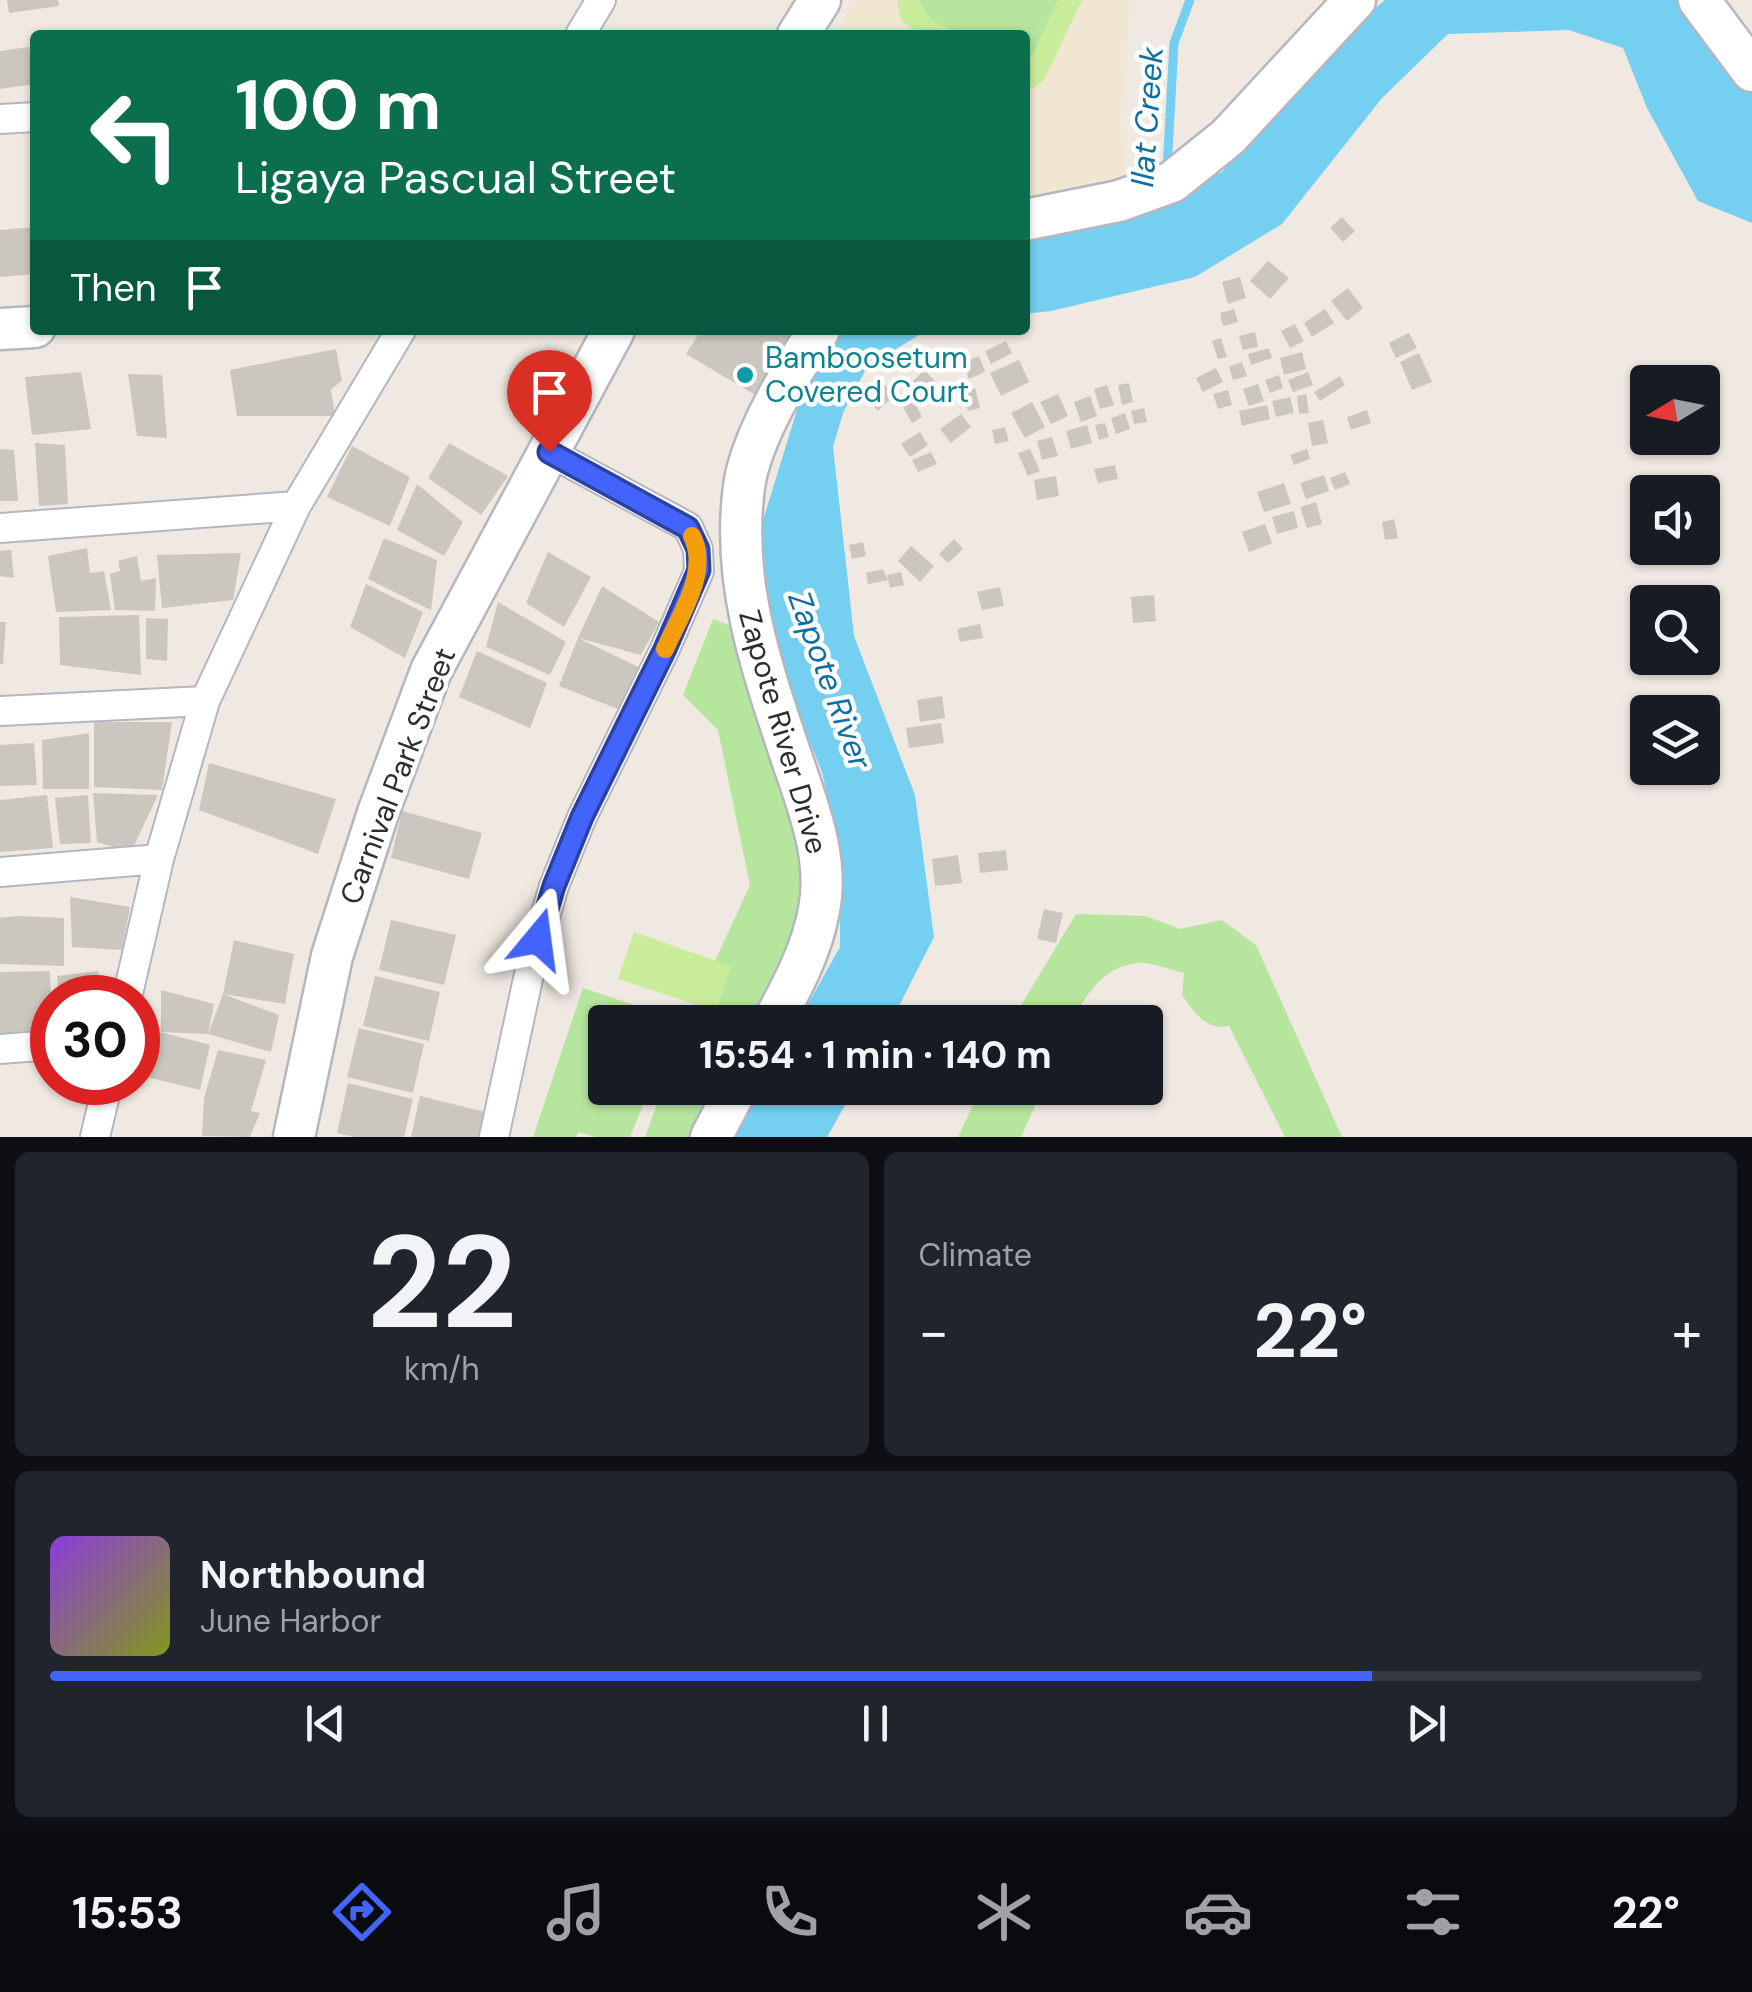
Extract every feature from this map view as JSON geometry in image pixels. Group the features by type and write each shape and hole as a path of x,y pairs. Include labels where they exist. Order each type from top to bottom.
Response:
{"main road":[{"path":"801,30 820,0"},
{"path":"1030,219 1144,193 1185,174 1228,137 1354,0"},
{"path":"1723,22 1752,70"},
{"path":"0,329 30,327"},
{"name":"Carnival Park Street","path":"294,1137 332,956 378,813 432,671 611,335"},
{"name":"Zapote River Drive","path":"781,1005 810,945 820,908 821,869 815,826 767,686 743,590 741,540 744,484 791,370 816,335"},
{"path":"710,1137 728,1105"}],"street":[{"path":"583,30 600,0"},
{"path":"0,119 30,117"},
{"path":"132,975 159,859 205,701 296,506 398,335"},
{"path":"494,1137 531,965 554,886 582,817 665,649 699,570 698,549 688,528 549,452"},
{"path":"0,528 296,506"},
{"path":"0,711 205,701"},
{"path":"0,872 159,859"},
{"path":"0,1049 30,1047"},
{"path":"96,1137 103,1105"}],"shaded area":[{"path":"856,0 1131,0 1121,116 1125,178 1030,200 1030,30 838,30"}],"green space":[{"path":"897,0 919,0 929,18 950,30 914,30 901,20"},
{"path":"919,0 1058,0 1030,58 1030,30 949,30 926,14"},
{"path":"1058,0 1082,0 1044,80 1030,88 1032,56"},
{"path":"713,619 734,627 812,889 763,1005 695,1005 750,885 718,730 683,695"},
{"path":"1076,914 1146,916 1180,929 1222,920 1256,945 1342,1137 1285,1137 1229,1026 1207,1023 1182,995 1184,973 1136,963 1104,977 1082,1005 1021,1005"},
{"path":"634,932 731,966 718,1005 698,1005 618,979"},
{"path":"583,988 633,1005 588,1005 588,1105 643,1105 630,1137 595,1137 579,1132 576,1137 533,1137"},
{"path":"657,1105 719,1105 699,1137 645,1137"},
{"path":"973,1105 1035,1105 1021,1137 958,1137"}],"water":[{"path":"1385,0 1690,0 1752,88 1752,223 1698,201 1647,108 1623,48 1569,30 1448,34 1382,98 1282,224 1195,277 1030,313 1030,230 1133,214 1222,172 1323,52"},
{"name":"Zapote River","path":"832,335 919,335 867,367 843,413 833,447 854,636 915,795 934,937 900,1005 808,1005 840,947 840,850 822,772 763,627 761,527 813,358"},
{"path":"752,1105 845,1105 827,1137 733,1137"}],"building":[{"path":"7,0 58,0 59,6 9,13"},
{"path":"29,47 30,85 0,89 0,51"},
{"path":"1342,217 1355,231 1343,242 1330,228"},
{"path":"30,227 30,274 0,277 0,230"},
{"path":"1268,261 1289,278 1270,299 1250,281"},
{"path":"1240,277 1246,298 1228,304 1222,282"},
{"path":"1348,288 1363,308 1347,321 1331,301"},
{"path":"1234,309 1238,322 1223,326 1220,313"},
{"path":"1325,309 1334,323 1312,337 1304,323"},
{"path":"1295,324 1304,341 1290,348 1281,331"},
{"path":"1255,332 1258,347 1243,350 1239,336"},
{"path":"1409,333 1417,348 1396,358 1389,343"},
{"name":"Bamboosetum Covered Court","path":"698,335 792,335 757,396 686,354"},
{"path":"1221,338 1227,357 1218,359 1212,341"},
{"path":"1006,341 1012,353 991,364 985,351"},
{"path":"1269,348 1272,358 1251,365 1248,354"},
{"path":"336,349 342,381 331,389 335,416 237,416 230,370"},
{"path":"1302,352 1306,369 1284,375 1280,358"},
{"path":"1419,353 1432,382 1412,390 1400,362"},
{"path":"979,356 985,372 969,379 963,362"},
{"path":"1019,360 1029,382 1001,396 990,373"},
{"path":"1242,362 1247,376 1233,380 1229,367"},
{"path":"1216,368 1223,382 1203,392 1196,378"},
{"path":"924,370 940,386 925,401 909,385"},
{"path":"81,372 91,429 32,435 25,377"},
{"path":"1308,372 1313,385 1293,392 1288,380"},
{"path":"128,374 162,375 167,438 137,436"},
{"path":"1279,375 1283,388 1270,393 1265,380"},
{"path":"1340,376 1345,385 1320,401 1314,392"},
{"path":"1129,383 1133,402 1122,405 1118,385"},
{"path":"1258,384 1264,401 1249,406 1243,389"},
{"path":"885,385 895,395 878,411 868,401"},
{"path":"1107,385 1114,405 1100,409 1094,389"},
{"path":"975,388 980,408 968,411 963,392"},
{"path":"1228,390 1232,405 1218,409 1213,394"},
{"path":"1058,394 1068,416 1051,424 1040,402"},
{"path":"1306,394 1309,413 1299,414 1297,396"},
{"path":"1090,396 1097,416 1081,422 1074,402"},
{"path":"1290,397 1294,413 1276,417 1272,401"},
{"path":"914,401 922,417 912,423 903,407"},
{"path":"1032,402 1045,427 1025,438 1011,413"},
{"path":"1267,405 1270,419 1242,426 1239,411"},
{"path":"1144,408 1147,422 1134,424 1131,411"},
{"path":"1367,410 1371,423 1351,430 1347,417"},
{"path":"1125,413 1130,429 1116,434 1111,418"},
{"path":"961,414 971,427 951,443 940,429"},
{"path":"1323,420 1328,443 1312,446 1308,423"},
{"path":"1105,423 1109,437 1099,440 1095,425"},
{"path":"1087,425 1092,443 1071,449 1066,431"},
{"path":"1005,427 1009,441 995,444 992,430"},
{"path":"920,432 928,445 910,457 901,444"},
{"path":"1052,437 1058,456 1042,460 1037,441"},
{"path":"35,443 65,445 68,504 39,506"},
{"path":"449,443 508,476 481,515 428,478"},
{"path":"352,446 410,477 390,526 327,497"},
{"path":"0,449 14,450 18,501 0,501"},
{"path":"1030,449 1040,471 1028,476 1018,453"},
{"path":"1307,449 1310,459 1294,465 1290,455"},
{"path":"931,452 937,464 918,472 912,460"},
{"path":"1115,465 1118,479 1098,483 1094,469"},
{"path":"1345,472 1350,484 1335,490 1330,478"},
{"path":"1324,475 1329,491 1306,499 1300,483"},
{"path":"1056,476 1059,496 1037,500 1034,480"},
{"path":"1284,483 1291,504 1264,512 1257,492"},
{"path":"417,484 463,522 444,556 397,530"},
{"path":"1316,502 1322,524 1307,528 1300,507"},
{"path":"1294,511 1298,528 1277,534 1272,517"},
{"path":"1394,519 1398,538 1385,540 1382,522"},
{"path":"1265,524 1272,543 1249,552 1242,532"},
{"path":"384,538 437,560 431,610 368,579"},
{"path":"954,539 963,549 948,563 939,554"},
{"path":"863,542 866,556 852,559 849,545"},
{"path":"911,546 934,566 920,582 898,561"},
{"path":"87,548 90,573 104,571 111,610 56,612 48,556"},
{"path":"11,550 14,578 0,576 0,551"},
{"path":"548,552 591,577 564,627 526,603"},
{"path":"241,553 233,600 162,608 157,555"},
{"path":"137,556 141,581 156,578 155,611 115,610 110,574 120,571 118,561"},
{"path":"883,569 888,580 868,584 866,573"},
{"path":"901,572 904,585 890,588 887,575"},
{"path":"366,584 423,612 405,658 350,627"},
{"path":"602,586 659,622 641,655 578,638"},
{"path":"1000,587 1004,606 982,610 977,592"},
{"path":"1154,595 1156,621 1133,623 1131,597"},
{"path":"498,602 566,642 550,675 486,647"},
{"path":"139,615 141,675 60,665 59,617"},
{"path":"146,618 168,619 167,661 146,659"},
{"path":"0,622 6,622 3,664 0,664"},
{"path":"980,624 983,638 960,642 957,629"},
{"path":"578,638 643,669 623,711 559,686"},
{"path":"477,651 547,683 530,728 459,697"},
{"path":"942,696 945,718 920,722 917,700"},
{"path":"94,722 172,722 162,790 94,787"},
{"path":"941,723 944,743 909,748 906,728"},
{"path":"89,733 89,789 43,789 42,740"},
{"path":"34,743 37,785 0,786 0,745"},
{"path":"209,763 336,799 318,854 199,810"},
{"path":"93,793 158,795 131,852 97,842"},
{"path":"47,795 53,848 0,852 0,800"},
{"path":"88,795 91,843 60,844 55,798"},
{"path":"402,811 482,833 469,879 391,858"},
{"path":"1006,850 1008,870 980,873 978,853"},
{"path":"958,855 962,883 935,886 932,859"},
{"path":"70,897 130,907 122,950 72,947"},
{"path":"1044,909 1063,913 1056,943 1037,939"},
{"path":"0,918 64,918 64,966 0,964"},
{"path":"391,920 456,935 444,985 379,970"},
{"path":"234,940 294,954 285,1004 223,994"},
{"path":"50,971 50,975 30,975 30,1034 0,1033 0,972"},
{"path":"98,971 98,975 65,975"},
{"path":"375,976 440,992 429,1041 363,1026"},
{"path":"161,990 214,1004 208,1034 161,1032"},
{"path":"223,994 279,1015 271,1052 208,1034"},
{"path":"359,1028 424,1044 413,1093 347,1077"},
{"path":"160,1034 210,1045 200,1090 160,1080"},
{"path":"218,1050 266,1060 251,1111 260,1113 250,1137 202,1136 204,1098"},
{"path":"348,1083 413,1099 404,1137 337,1133"},
{"path":"420,1096 485,1112 480,1137 411,1137"}],"waterway":[{"name":"Ilat Creek","path":"1167,169 1174,43 1190,0"}],"slow traffic":[{"path":"665,649 699,570 698,549 692,536"}],"place":[{"name":"Bamboosetum Covered Court","path":"745,375"}],"route":[{"path":"538,939 582,817 665,649 699,570 698,549 688,528 549,452"}]}
